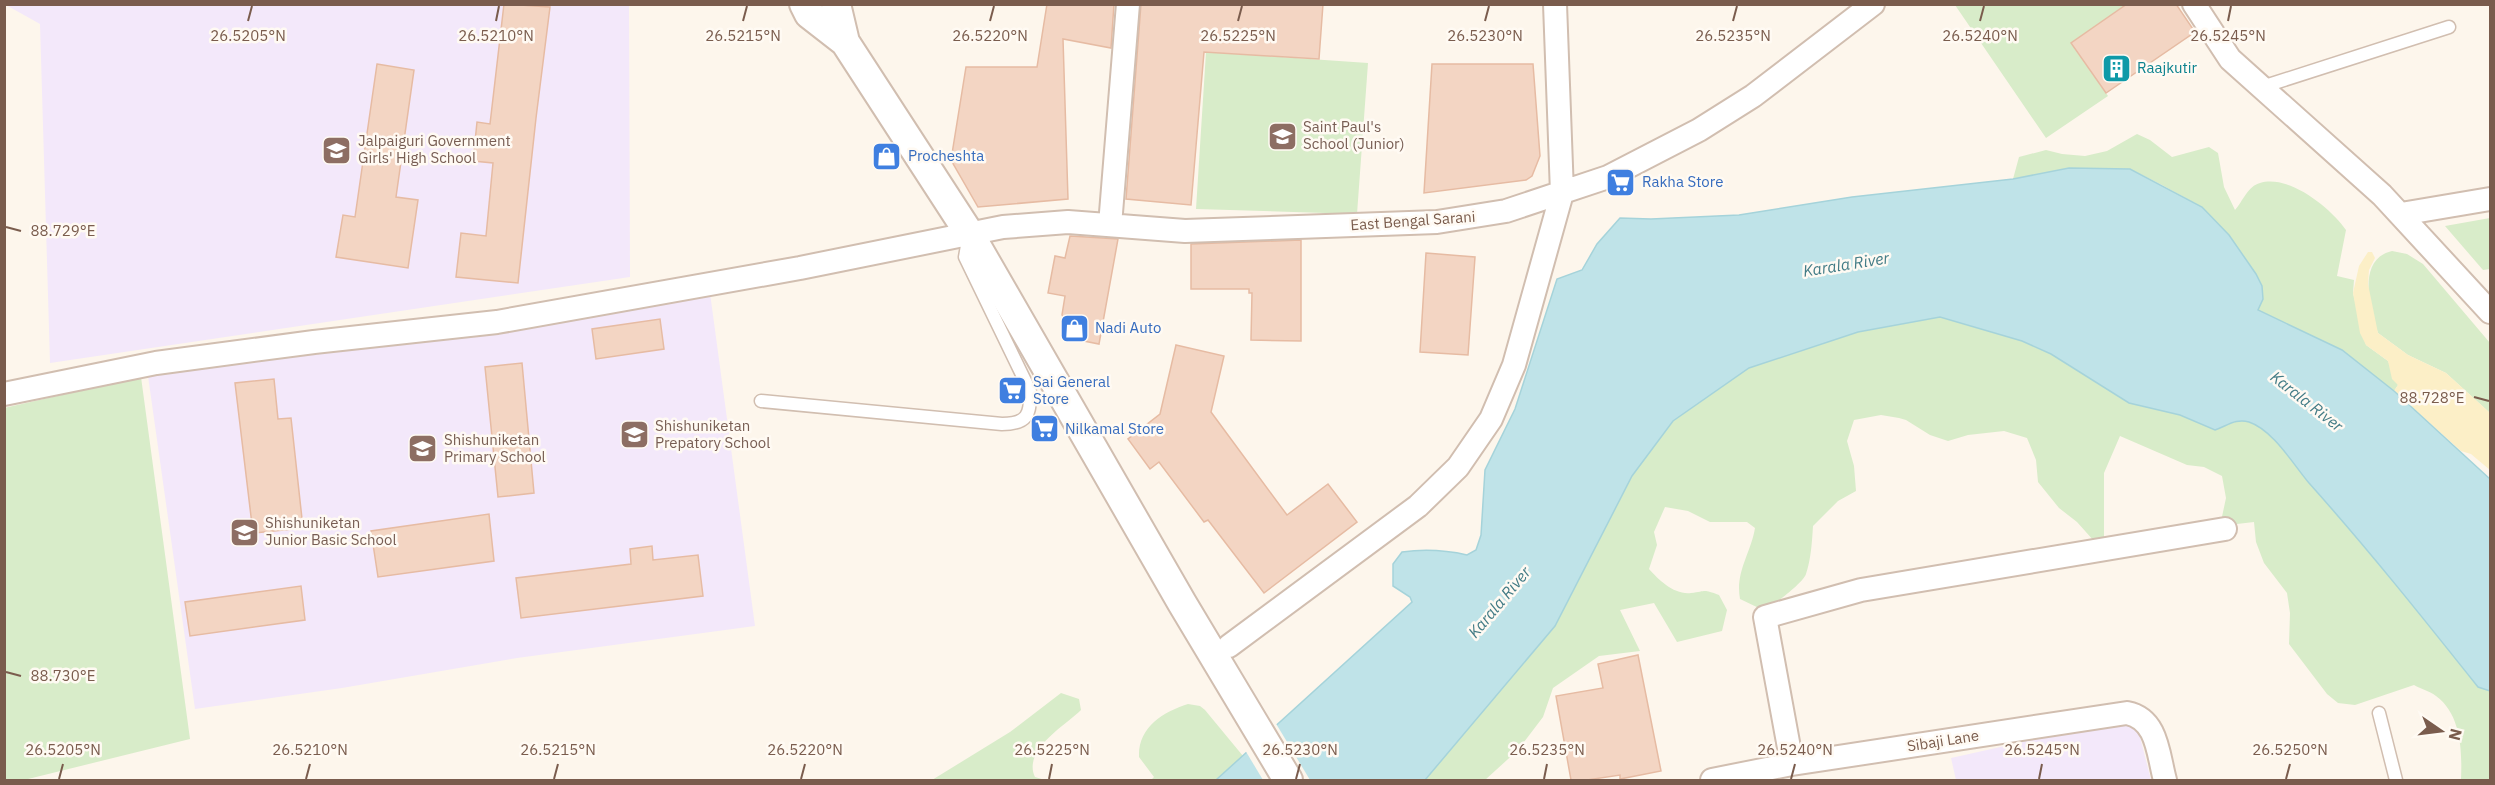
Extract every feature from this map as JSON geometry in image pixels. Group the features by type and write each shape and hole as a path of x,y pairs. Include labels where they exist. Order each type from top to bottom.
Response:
{"street":[{"path":"804,4 809,14 845,42 969,233 1172,610 1228,681 1288,780"},
{"path":"836,4 845,42"},
{"path":"1110,225 1128,4"},
{"path":"1229,646 1439,488 1475,444 1504,393 1514,365 1562,193 1555,4"},
{"name":"East Bengal Sarani","path":"4,394 147,364 314,342 497,322 800,268 1003,227 1068,222 1185,231 1437,222 1506,211 1608,177 1699,130 1753,96 1873,4"},
{"path":"2194,4 2230,59 2401,214 2490,312"},
{"path":"2401,214 2490,199"},
{"path":"1792,764 1765,617 1861,590 2225,529"},
{"name":"Sibaji Lane","path":"1712,780 1792,764 2127,713 2136,714 2149,723 2165,780"}],"lane":[{"path":"2262,87 2449,27"},
{"path":"761,401 1002,424 1017,424 1026,417 1031,407 1030,392 965,257 969,233"},
{"path":"2379,713 2396,780"}],"shaded area":[{"name":"Jalpaiguri Government Girls' High School","path":"6,5 629,5 630,277 50,363 40,24"},
{"path":"710,293 755,626 517,658 342,688 195,709 148,376"},
{"path":"2113,722 2128,725 2139,733 2151,780 1956,780 1951,758"}],"green space":[{"path":"1955,5 2126,5 2072,43 2108,96 2046,138"},
{"name":"Saint Paul's School (Junior)","path":"1206,52 1368,63 1357,214 1196,209"},
{"path":"2137,134 2150,140 2172,157 2209,147 2218,153 2224,187 2235,210 2252,187 2260,183 2284,183 2320,203 2339,221 2346,230 2337,276 2354,280 2353,293 2366,345 2388,361 2398,385 2394,391 2342,350 2258,310 2256,274 2229,236 2202,207 2130,169 2069,168 2013,179 2019,157 2046,150 2085,156 2107,151"},
{"path":"2490,218 2490,269 2483,270 2445,226"},
{"path":"2392,251 2407,254 2423,264 2490,343 2490,413 2446,373 2408,355 2378,333 2371,310 2368,285 2374,264 2381,256"},
{"path":"1940,317 2022,341 2051,354 2129,403 2180,415 2215,430 2244,421 2266,432 2374,558 2478,687 2490,691 2490,780 2461,780 2459,735 2456,724 2445,704 2431,693 2414,685 2355,705 2338,703 2327,694 2289,644 2290,613 2287,593 2264,563 2256,542 2254,522 2220,526 2226,498 2222,476 2204,467 2187,465 2120,436 2104,473 2104,541 2094,541 2077,522 2059,508 2038,482 2036,460 2027,438 2004,431 1968,435 1948,441 1930,435 1906,420 1881,415 1854,420 1847,441 1854,466 1856,491 1838,501 1813,526 1806,574 1787,594 1763,610 1740,599 1741,571 1755,528 1747,522 1710,522 1688,511 1665,507 1654,532 1657,545 1649,569 1662,582 1679,592 1705,591 1719,595 1727,610 1722,631 1677,642 1654,603 1620,610 1640,651 1599,656 1553,688 1543,717 1518,750 1485,780 1425,780 1555,626 1632,476 1673,421 1749,368 1858,332"},
{"path":"141,377 190,739 24,780 5,780 4,408"},
{"path":"1061,693 1079,699 1081,710 1048,739 1035,757 1033,767 1035,777 1045,780 932,780 1010,732"},
{"path":"1188,704 1200,706 1205,710 1243,756 1216,780 1151,780 1154,777 1139,757 1143,737 1147,729 1161,716"}],"sand":[{"path":"2368,252 2372,252 2375,258 2369,270 2368,284 2378,333 2408,355 2446,373 2490,413 2490,470 2471,454 2461,451 2394,391 2398,385 2392,379 2388,361 2366,345 2360,333 2353,293 2359,266"}],"water":[{"name":"Karala River","path":"2069,168 2130,169 2202,207 2229,235 2256,274 2262,286 2263,299 2258,310 2342,350 2394,391 2490,479 2490,691 2478,687 2282,448 2258,426 2240,421 2215,430 2180,415 2129,403 2051,354 2022,341 1940,317 1858,332 1749,368 1673,421 1632,476 1555,626 1425,780 1216,780 1412,602 1410,597 1393,586 1393,564 1402,552 1434,550 1467,555 1476,550 1481,535 1485,470 1515,409 1557,279 1582,270 1597,244 1620,218 1739,215 1852,197 2013,179"}],"pier":[{"path":"1275,722 1310,780 1263,780 1245,750"}],"building":[{"path":"504,4 550,7 518,283 456,277 461,233 486,236 493,163 473,161 477,122 490,124"},
{"path":"1047,4 1114,4 1111,48 1063,39 1068,199 978,207 951,160 966,67 1037,67"},
{"path":"1141,4 1323,4 1319,59 1204,52 1191,205 1126,199"},
{"name":"Raajkutir","path":"2127,4 2176,4 2195,32 2106,93 2071,43"},
{"path":"377,64 414,70 396,197 418,200 408,268 336,257 343,215 355,217"},
{"path":"1432,64 1533,64 1540,156 1532,176 1526,180 1424,193"},
{"path":"1070,236 1118,239 1099,344 1074,339 1062,315 1065,296 1048,293 1055,256 1065,258"},
{"path":"1301,240 1301,341 1251,340 1252,293 1249,293 1249,289 1191,289 1191,244"},
{"path":"1426,253 1475,257 1468,355 1420,352"},
{"path":"660,319 664,349 596,359 592,329"},
{"path":"1176,345 1224,356 1211,412 1287,515 1328,484 1357,522 1264,593 1208,520 1204,522 1159,462 1150,469 1128,439 1160,414"},
{"path":"522,363 534,493 498,497 485,367"},
{"path":"274,379 278,419 291,418 303,528 253,533 235,383"},
{"path":"489,514 494,561 378,577 371,531"},
{"path":"652,546 653,560 698,555 703,596 521,618 516,578 631,564 630,549"},
{"path":"301,586 305,620 190,636 185,602"},
{"path":"1638,655 1661,771 1620,779 1620,775 1571,780 1556,696 1603,688 1598,664"}],"place":[{"name":"Raajkutir","path":"2116,68"},
{"name":"Saint Paul's School (Junior)","path":"1282,136"},
{"name":"Jalpaiguri Government Girls' High School","path":"337,150"},
{"name":"Procheshta","path":"887,156"},
{"name":"Rakha Store","path":"1621,182"},
{"name":"Nadi Auto","path":"1074,328"},
{"name":"Sai General Store","path":"1012,391"},
{"name":"Nilkamal Store","path":"1044,429"},
{"name":"Shishuniketan Prepatory School","path":"634,435"},
{"name":"Shishuniketan Primary School","path":"423,449"},
{"name":"Shishuniketan Junior Basic School","path":"244,532"}]}
